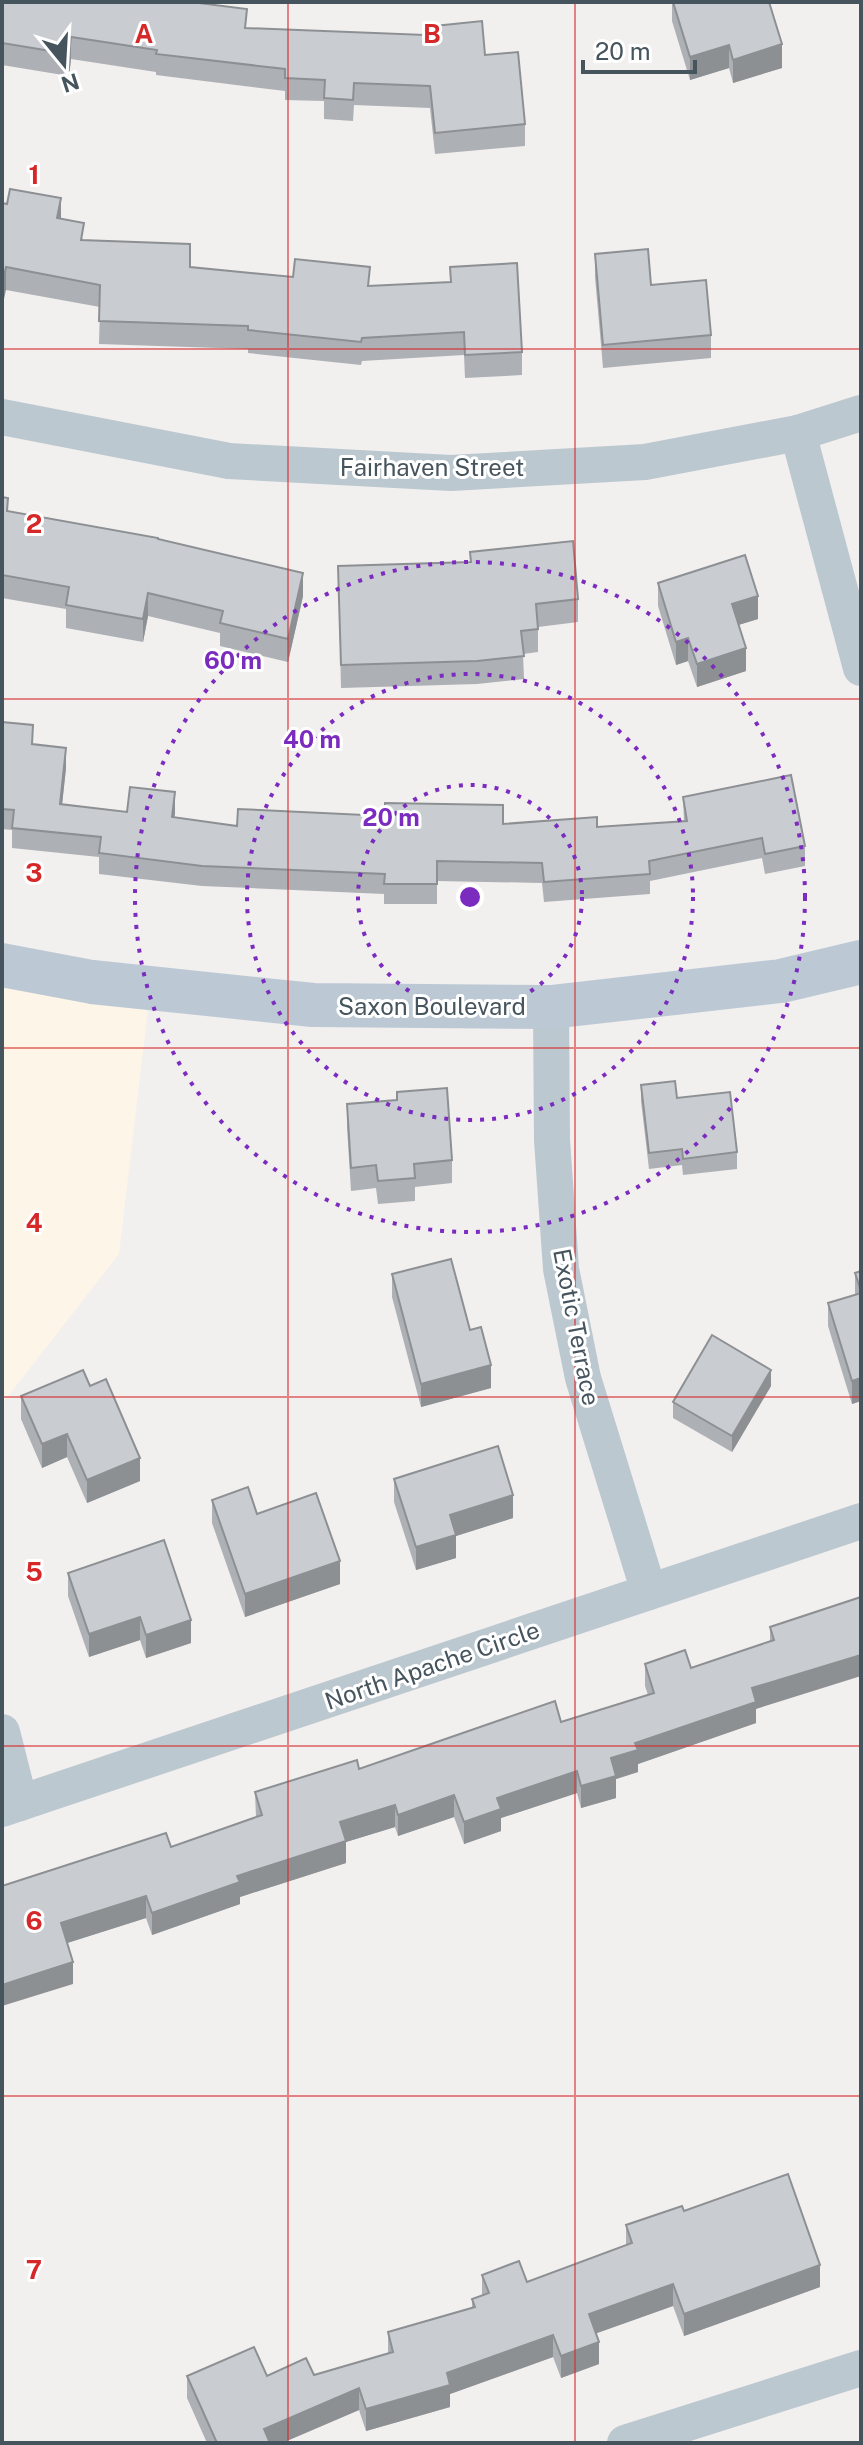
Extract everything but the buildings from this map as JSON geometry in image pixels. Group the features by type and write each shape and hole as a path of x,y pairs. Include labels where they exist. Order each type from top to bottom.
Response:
{"main road":[{"name":"Saxon Boulevard","path":"2,965 92,982 313,1005 551,1007 781,981 861,962"}],"street":[{"name":"Fairhaven Street","path":"2,417 229,461 451,473 645,462 798,433 861,413"},
{"path":"798,433 861,668"},
{"name":"Exotic Terrace","path":"551,1007 552,1140 561,1269 583,1378 649,1592"},
{"name":"North Apache Circle","path":"11,1806 861,1521"},
{"path":"2,1732 11,1806"},
{"path":"625,2443 861,2368"}],"shaded area":[{"path":"2,986 148,1009 119,1254 2,1404"}]}
